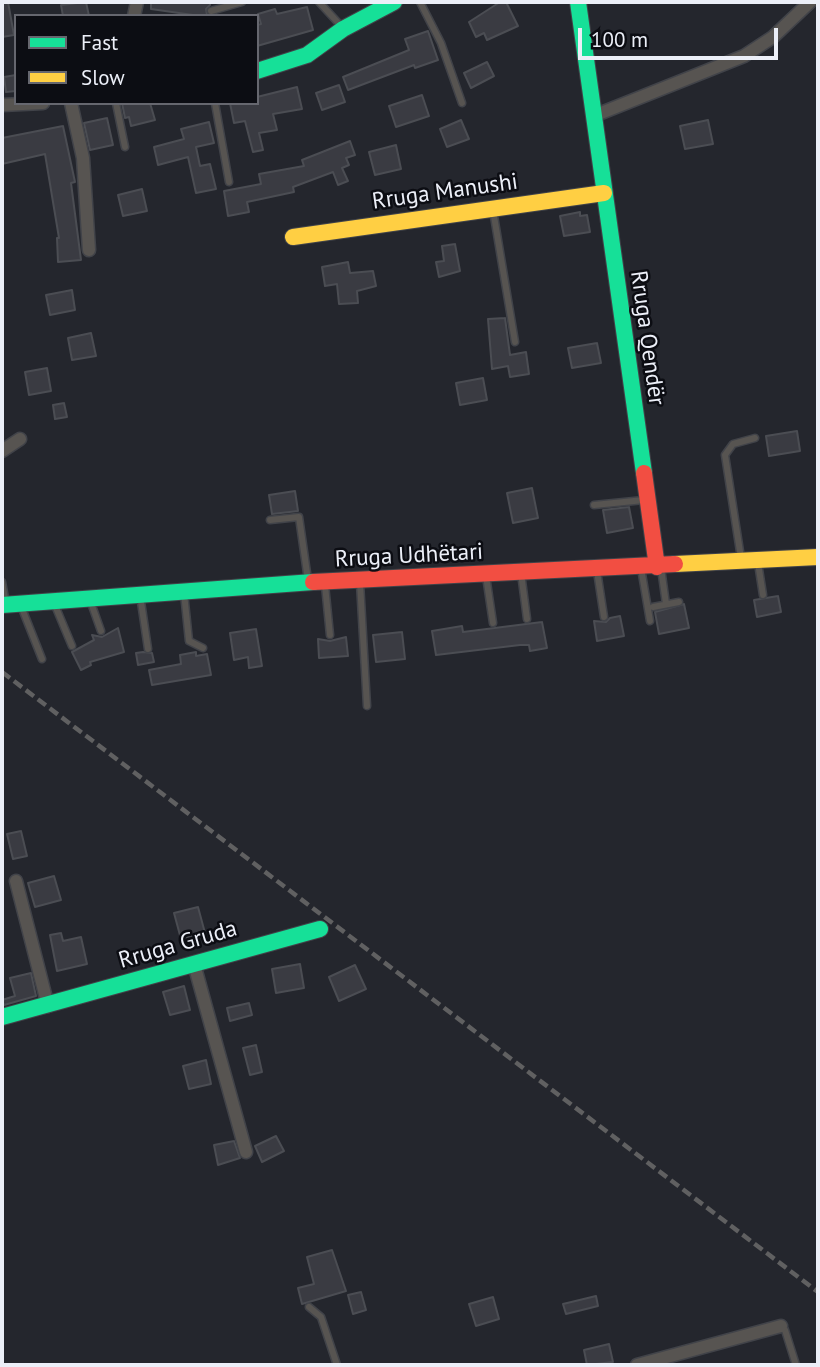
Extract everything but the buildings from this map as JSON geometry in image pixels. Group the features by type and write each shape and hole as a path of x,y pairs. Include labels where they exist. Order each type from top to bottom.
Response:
{"street":[{"name":"Rruga Qendër","path":"578,2 659,567"},
{"path":"596,116 744,56 774,37 810,2"},
{"path":"259,70 307,55 385,4"},
{"path":"71,105 83,158 89,250"},
{"name":"Rruga Manushi","path":"293,237 604,193"},
{"path":"2,451 20,439"},
{"name":"Rruga Udhëtari","path":"10,605 317,582 641,568 818,557"},
{"path":"16,881 48,1006"},
{"name":"Rruga Gruda","path":"2,1017 320,929"},
{"path":"194,964 246,1152"},
{"path":"637,1365 781,1326"}],"lane":[{"path":"211,11 242,2"},
{"path":"320,2 343,29"},
{"path":"420,2 441,43 462,103"},
{"path":"116,105 125,147"},
{"path":"215,105 229,183"},
{"path":"493,208 515,342"},
{"path":"755,438 733,444 725,455 749,562 763,595"},
{"path":"594,505 648,500"},
{"path":"270,520 299,517 330,635"},
{"path":"659,567 666,604"},
{"path":"641,568 650,621"},
{"path":"597,570 604,617"},
{"path":"521,573 527,619"},
{"path":"486,575 493,623"},
{"path":"360,580 367,706"},
{"path":"2,582 10,605 41,659"},
{"path":"184,590 189,641 203,648"},
{"path":"140,594 148,649"},
{"path":"89,598 102,631"},
{"path":"54,601 72,646"},
{"path":"653,607 680,602"},
{"path":"309,1307 321,1317 337,1365"},
{"path":"781,1326 796,1365"}],"railway":[{"path":"2,672 818,1292"}],"traffic: fast":[{"path":"259,70 307,55 343,29 394,2"},
{"path":"578,2 644,473"},
{"path":"2,605 313,582"},
{"path":"2,1017 320,929"}],"traffic: slow":[{"path":"293,237 604,193"},
{"path":"675,564 818,557"}],"traffic: jam":[{"path":"644,473 657,567"},
{"path":"313,582 675,564"}]}
